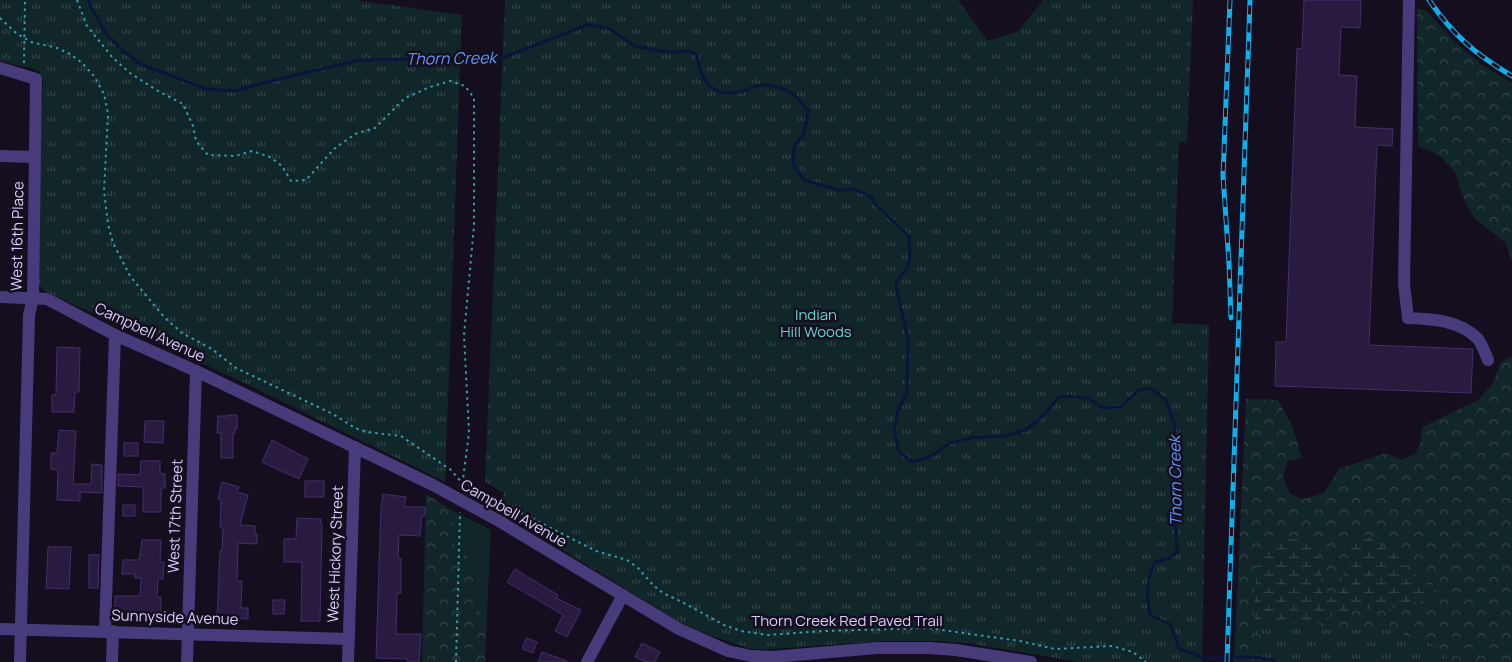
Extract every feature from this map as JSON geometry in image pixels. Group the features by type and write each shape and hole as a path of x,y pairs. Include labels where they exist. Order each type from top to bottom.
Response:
{"street":[{"path":"1409,0 1404,284 1408,318 1441,320 1466,329 1479,340 1488,360"},
{"path":"0,68 23,76"},
{"name":"West 16th Place","path":"20,662 29,315 33,298 36,80 23,76"},
{"path":"0,156 35,157"},
{"name":"Campbell Avenue","path":"0,297 47,299 114,335 196,371 433,485 623,595 678,630 728,651 751,656 773,657 877,648 930,648 956,656 1031,662"},
{"path":"112,662 109,631 114,335"},
{"name":"West 17th Street","path":"186,662 196,371"},
{"name":"West Hickory Street","path":"348,662 355,448"},
{"path":"587,662 623,595"},
{"name":"Sunnyside Avenue","path":"0,629 349,639"}],"path":[{"path":"23,76 25,0"},
{"path":"77,0 87,26 113,58 130,73 158,92 183,104 193,126 196,141 208,155 235,156 252,152 270,157 282,166 291,180 306,180 334,149 355,134 375,128 405,98 450,81 465,86 474,98 474,226 464,335 469,433 462,484"},
{"name":"Thorn Creek Red Paved Trail","path":"0,18 16,33 31,42 57,48 70,54 81,62 94,76 101,88 108,114 104,191 108,224 113,243 130,276 166,318 182,333 212,349 236,368 333,414 355,428 367,432 401,436 451,470 462,484 596,551 627,560 638,568 663,593 724,625 741,631 768,635 824,631 928,628 1020,641 1055,650 1121,647 1134,652 1146,662"},
{"path":"456,662 459,520"}],"green space":[{"path":"0,0 355,0 462,15 445,482 234,378 44,291 39,285 39,195 43,80 40,72 34,69 0,61"},
{"name":"Indian Hill Woods","path":"505,0 958,0 988,41 1018,31 1043,0 1193,0 1187,143 1179,142 1172,323 1209,325 1202,662 1081,662 973,644 939,641 882,641 751,649 709,635 676,620 500,511 504,493 485,482"},
{"path":"1417,8 1428,12 1455,42 1481,64 1512,83 1512,262 1506,243 1474,218 1464,199 1455,172 1440,156 1418,146"},
{"path":"1512,356 1512,662 1234,662 1246,399 1278,400 1292,426 1302,458 1288,461 1283,477 1290,494 1304,499 1324,493 1339,469 1386,453 1402,460 1415,454 1421,441 1422,427 1478,400 1493,383 1501,362","holes":["1280,539 1294,540 1312,546 1319,559 1322,592 1333,597 1342,581 1351,539 1398,555 1410,572 1427,580 1427,600 1401,604 1389,611 1369,609 1353,611 1326,619 1308,632 1256,636 1254,613 1255,589 1262,543"]},
{"path":"426,494 453,511 453,543 473,561 474,608 487,616 485,662 422,662"},
{"path":"453,511 491,530 487,616 474,608 473,561 453,543"},
{"path":"1363,534 1398,555 1410,572 1437,587 1427,600 1401,604 1389,611 1369,609 1353,611 1326,619 1308,632 1282,637 1256,636 1254,613 1255,589 1262,543 1288,539 1304,541 1311,545 1317,551 1321,564 1322,592 1333,597 1342,581 1351,539"},
{"path":"1259,619 1333,629 1390,630 1437,646 1451,662 1262,662"}],"building":[{"path":"1304,0 1361,0 1360,28 1341,27 1339,75 1357,76 1355,127 1393,129 1392,146 1377,145 1369,345 1473,349 1471,393 1275,386 1276,342 1286,342 1297,48 1302,49"},
{"path":"57,347 80,348 79,392 75,392 74,412 52,412 52,395 56,395"},
{"path":"237,415 237,429 233,433 233,458 221,458 221,433 217,433 218,416"},
{"path":"145,421 164,421 163,443 144,442"},
{"path":"59,430 76,431 73,484 91,484 92,464 102,465 102,493 80,492 80,501 57,500 58,470 51,469 51,453 57,453"},
{"path":"272,440 308,459 299,479 262,462"},
{"path":"124,443 138,443 138,456 124,456"},
{"path":"141,461 160,461 160,473 165,474 165,488 161,488 161,512 143,512 143,487 118,486 118,474 140,475"},
{"path":"305,481 324,481 324,497 305,497"},
{"path":"222,482 239,487 237,492 248,495 240,525 255,526 255,534 257,534 257,544 238,543 237,581 242,581 241,608 248,608 248,619 217,618 223,528 220,528 221,500 218,499"},
{"path":"383,494 406,497 404,507 425,507 425,516 422,516 420,536 399,535 398,558 401,559 401,593 397,593 396,634 421,634 419,662 407,662 408,659 376,658"},
{"path":"123,505 135,505 135,516 123,516"},
{"path":"297,518 321,519 320,621 301,621 302,562 284,562 284,539 296,539"},
{"path":"142,540 161,540 160,562 164,562 163,579 158,579 157,597 161,597 161,614 115,613 115,596 140,596 141,578 135,578 135,574 122,574 123,560 139,560"},
{"path":"48,547 71,547 69,589 46,588"},
{"path":"89,555 99,555 98,588 89,588"},
{"path":"515,569 558,595 556,598 581,610 567,637 555,631 563,615 507,582"},
{"path":"273,600 285,600 284,614 273,614"},
{"path":"526,638 537,642 533,653 522,649"},
{"path":"642,643 660,652 655,662 646,662 635,657"},
{"path":"542,652 567,661 567,662 538,662"}],"waterway":[{"name":"Thorn Creek","path":"89,0 105,32 122,50 140,64 207,89 235,91 359,60 502,58 587,25 608,28 635,46 673,52 689,51 697,55 706,81 718,91 735,93 762,85 778,87 790,92 808,111 804,134 794,147 793,164 804,180 839,190 854,189 870,196 879,208 909,236 910,257 908,267 896,282 908,338 907,393 898,411 894,428 899,452 913,462 932,456 950,443 970,438 1005,436 1026,430 1044,415 1059,397 1071,396 1089,399 1103,408 1120,407 1140,389 1152,389 1166,400 1174,424 1178,465 1175,516 1177,552 1168,559 1155,562 1148,588 1150,615 1171,625 1179,649 1206,658 1254,657 1274,660 1276,662"}],"railway":[{"path":"1230,0 1223,176 1231,318"},
{"path":"1227,662 1250,0"},
{"path":"1429,0 1456,34 1476,52 1512,76"}]}
